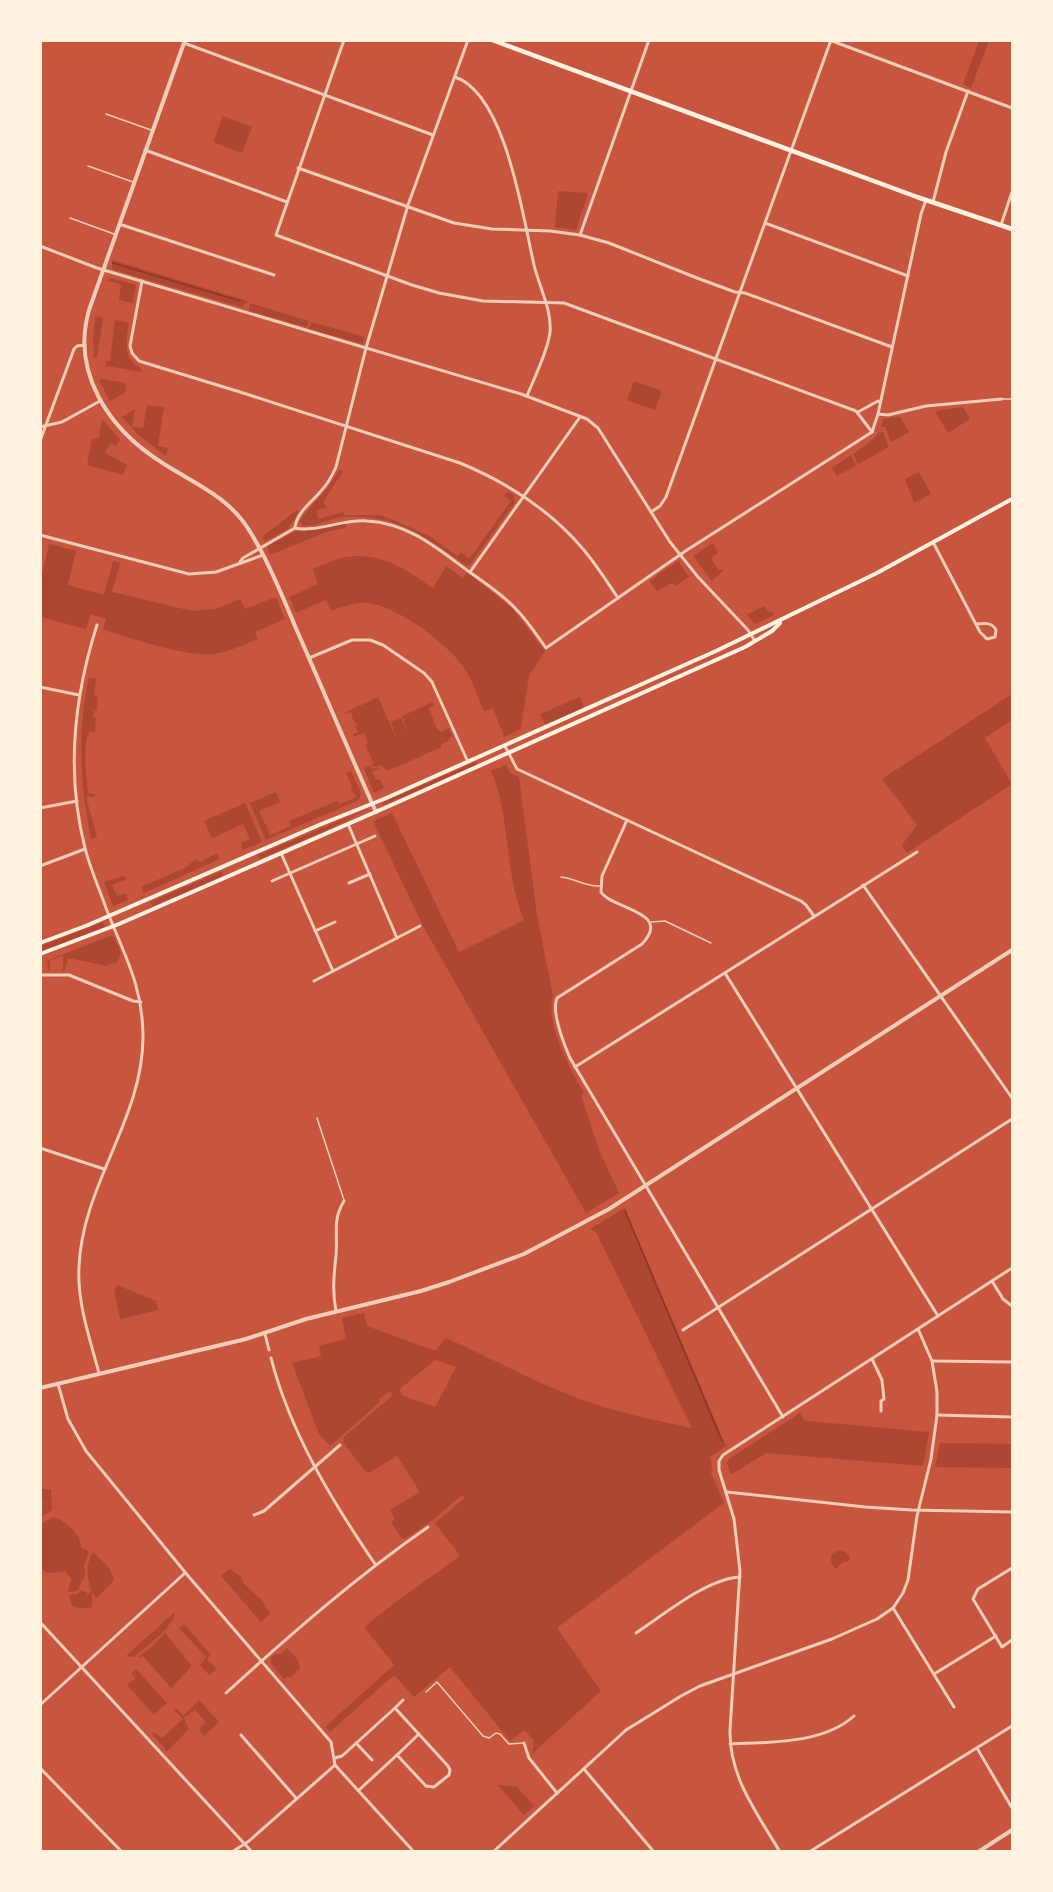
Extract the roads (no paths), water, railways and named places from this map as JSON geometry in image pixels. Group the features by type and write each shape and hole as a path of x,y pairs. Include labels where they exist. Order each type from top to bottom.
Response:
{"main road":[{"path":"492,40 926,200 1012,229"},
{"path":"40,943 110,916 373,804 782,621 884,570 1012,499"},
{"path":"40,954 149,911 609,708 755,641 772,631 782,621"},
{"path":"716,651 719,658"},
{"path":"668,673 671,680"},
{"path":"606,701 609,708"},
{"path":"252,854 257,864"},
{"path":"225,866 229,876"},
{"path":"144,901 149,911"}],"street":[{"path":"344,40 276,235 424,289 461,298 500,302 564,303 858,412 872,432"},
{"path":"295,528 302,511 322,491 334,472 366,348 407,207 468,40"},
{"path":"580,235 649,40"},
{"path":"651,512 663,502 831,41 1012,108"},
{"path":"376,812 260,548 246,525 229,505 145,451 117,426 100,401 88,372 85,345 87,317 184,42 433,135"},
{"path":"455,77 469,83 475,89 500,135 514,175 549,320 550,333 527,396"},
{"path":"933,202 946,152 968,91"},
{"path":"145,150 287,202"},
{"path":"298,168 454,223 474,227 580,235 615,245 698,278 892,347"},
{"path":"1001,225 1012,192"},
{"path":"40,535 183,573 210,573 240,562 295,528 314,529 357,520 387,524 419,536 495,590 514,607 546,648 681,555 872,432 926,200"},
{"path":"765,223 908,276"},
{"path":"118,224 274,275"},
{"path":"40,246 103,270 527,396 591,421 598,428 670,542 755,641"},
{"path":"142,281 130,341 132,353 139,361 472,468 498,481 549,516 589,556 618,598"},
{"path":"40,441 74,348 85,345"},
{"path":"878,414 892,414 935,405 1002,399"},
{"path":"40,427 62,422 100,401"},
{"path":"858,412 880,402"},
{"path":"470,572 580,416"},
{"path":"933,542 976,624 983,637 992,639 995,637 996,630 991,624 985,622 976,624"},
{"path":"240,562 263,555"},
{"path":"97,625 86,659 79,695 74,753 76,801 85,849 132,968 141,1002 143,1038 141,1068 132,1102 104,1169 86,1221 79,1266 81,1302 99,1374"},
{"path":"309,658 352,639 366,639 383,645 424,673 432,682 468,762"},
{"path":"40,687 79,695"},
{"path":"505,746 517,769 801,901 814,916"},
{"path":"40,808 76,801"},
{"path":"627,820 602,876 601,892 608,900 645,916 650,922 650,932 642,944 557,998 555,1009 563,1041 575,1067 783,1417"},
{"path":"348,824 397,938"},
{"path":"272,881 375,836"},
{"path":"40,866 85,849"},
{"path":"575,1067 917,852"},
{"path":"281,853 333,971"},
{"path":"349,883 370,874"},
{"path":"863,885 1012,1098"},
{"path":"315,931 335,922"},
{"path":"314,981 420,926"},
{"path":"40,1388 265,1334 306,1319 449,1282 518,1256 562,1235 646,1185 1012,950"},
{"path":"724,973 938,1316"},
{"path":"40,975 69,975 133,1001 141,1002"},
{"path":"683,1330 1012,1119"},
{"path":"40,1148 104,1169"},
{"path":"336,1311 332,1284 336,1255 335,1224 344,1201"},
{"path":"780,1851 740,1782 733,1763 730,1744 740,1577 738,1538 719,1470 719,1461 723,1455 1012,1268"},
{"path":"992,1281 1003,1299 1012,1306"},
{"path":"493,1851 626,1730 648,1715 694,1689 832,1639 877,1619 893,1608 908,1580 918,1510 932,1453 937,1415 937,1392 932,1360 918,1329"},
{"path":"265,1334 269,1350"},
{"path":"271,1358 284,1399 315,1467 375,1564"},
{"path":"872,1359 883,1384 884,1399 881,1401 881,1411"},
{"path":"932,1360 1012,1362"},
{"path":"58,1384 68,1419 80,1442 185,1573 331,1742 335,1765 414,1851"},
{"path":"937,1415 1012,1417"},
{"path":"254,1515 264,1511 340,1445"},
{"path":"727,1492 859,1507 1012,1512"},
{"path":"226,1693 375,1564 428,1527"},
{"path":"1012,1568 978,1589 974,1595 974,1602 1002,1647 1012,1640"},
{"path":"40,1705 185,1573"},
{"path":"636,1633 713,1583 740,1577"},
{"path":"893,1608 954,1707"},
{"path":"40,1622 252,1851"},
{"path":"934,1674 996,1636"},
{"path":"334,1758 342,1756 403,1700"},
{"path":"395,1708 448,1766 449,1775 434,1788 430,1788 397,1755"},
{"path":"730,1744 810,1736 839,1727 854,1716"},
{"path":"809,1851 1012,1726"},
{"path":"358,1791 419,1734"},
{"path":"241,1735 296,1798"},
{"path":"356,1743 372,1760"},
{"path":"524,1743 530,1758 557,1793"},
{"path":"977,1748 1012,1808"},
{"path":"232,1851 246,1844 335,1765"},
{"path":"40,1768 122,1851"},
{"path":"584,1769 654,1851"},
{"path":"978,1851 1012,1830"}],"lane":[{"path":"106,114 152,131"},
{"path":"88,166 134,182"},
{"path":"70,218 115,234"},
{"path":"1002,399 1012,399"},
{"path":"561,877 590,886 600,886"},
{"path":"650,922 665,921 711,943"},
{"path":"317,1118 344,1201"},
{"path":"426,1692 437,1682 483,1736 489,1738 496,1733 500,1734 509,1744 524,1743"}],"waterway":[{"path":"113,263 240,301"},
{"path":"625,1211 722,1441"}]}
